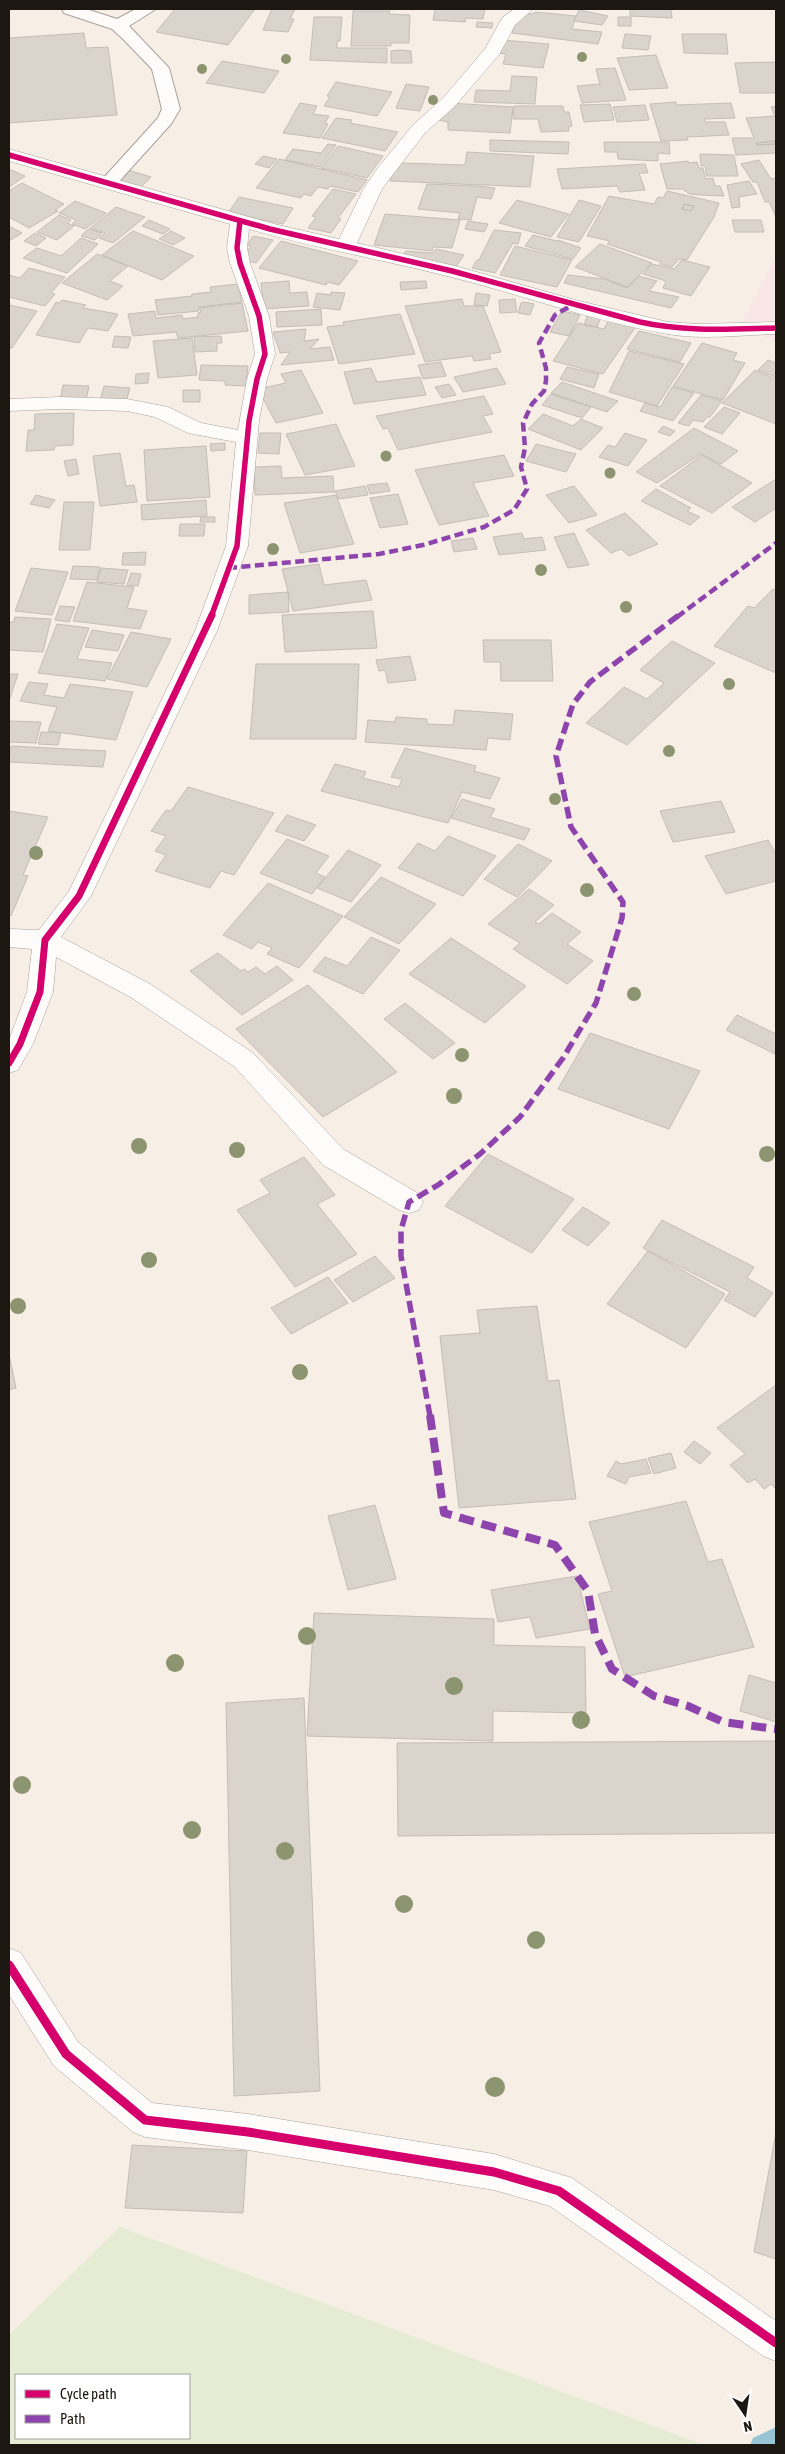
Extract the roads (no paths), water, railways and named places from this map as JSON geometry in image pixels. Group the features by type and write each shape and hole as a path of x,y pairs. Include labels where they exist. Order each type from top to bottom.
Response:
{"street":[{"path":"345,248 373,188 419,129 448,103 464,82 493,51 508,22 524,9"},
{"path":"9,156 240,221 345,248 452,271 572,305 668,328 696,330 776,328"},
{"path":"9,1063 20,1044 40,992 45,940 79,896 210,622 237,546 247,438 257,378 265,354 259,316 240,263 237,248 240,221"},
{"path":"776,306 776,320"},
{"path":"9,405 59,402 126,405 161,412 195,428 247,438"},
{"path":"9,938 45,940 141,991 244,1060 333,1157 409,1202"},
{"path":"9,1966 66,2054 145,2120 248,2132 494,2172 558,2192 776,2342"}],"lane":[{"path":"70,9 118,25 160,68 171,108 165,120 108,183"},
{"path":"118,25 148,9"}],"waterway":[{"path":"760,2445 776,2437"}]}
